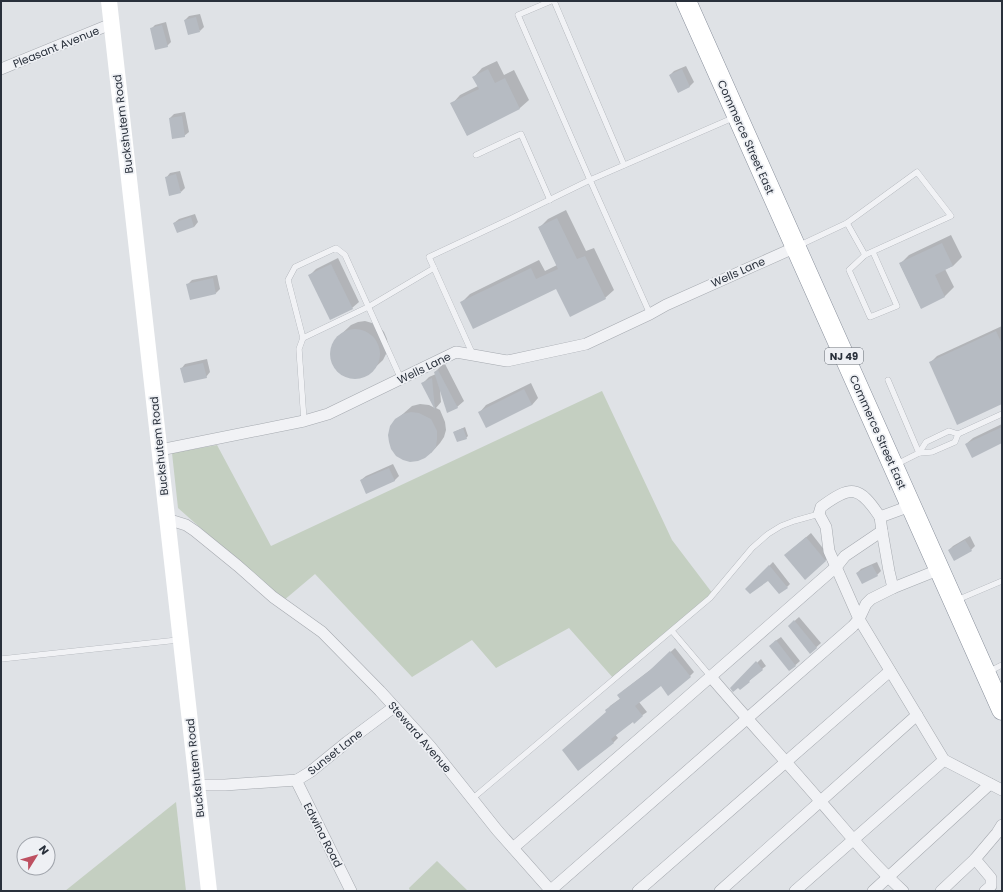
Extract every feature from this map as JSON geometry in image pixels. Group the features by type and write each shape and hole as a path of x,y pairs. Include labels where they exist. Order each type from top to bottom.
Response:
{"highway":[{"name":"Commerce Street East","path":"686,1 938,570 953,602 993,669 1002,710"}],"main road":[{"name":"Buckshutem Road","path":"109,1 209,891"}],"street":[{"name":"Pleasant Avenue","path":"1,69 111,24"},
{"name":"Wells Lane","path":"160,450 304,421 328,414 456,352 507,361 586,344 695,291 796,247"},
{"path":"894,588 889,571 880,517 870,502 859,493 850,491 837,496 821,507 819,514 826,527 830,551 859,619 944,760 1002,790"},
{"path":"880,517 910,506"},
{"name":"Steward Avenue","path":"167,519 186,525 238,566 253,581 273,597 322,632 430,746 496,830 551,891"},
{"path":"513,848 837,566 845,556 882,532"},
{"path":"551,891 675,780 853,626 859,619 866,604 871,599 938,570"},
{"path":"638,891 890,671"},
{"path":"710,677 854,841 888,878 904,891"},
{"name":"Sunset Lane","path":"197,785 225,785 296,780 310,772 394,707"},
{"path":"720,891 918,715"},
{"path":"795,891 854,841 944,760"},
{"name":"Edwina Road","path":"296,780 351,891"},
{"path":"873,891 990,784"},
{"path":"941,891 975,859 998,833 1002,825"},
{"path":"975,859 991,878 991,886 985,891"}],"lane":[{"path":"624,165 553,1 518,16 650,314"},
{"path":"473,355 429,257 590,180 737,116"},
{"path":"476,154 521,134 550,200"},
{"path":"796,247 847,223 917,172 951,216 865,255 849,270 870,318 897,306 872,252"},
{"path":"847,223 865,255"},
{"path":"304,421 299,349 303,338 288,280 295,267 336,248 345,255 402,378"},
{"path":"303,338 368,307 434,268"},
{"path":"888,380 919,453"},
{"path":"893,466 919,453 932,452 954,442 958,434 1002,414"},
{"path":"919,453 926,442 949,431 958,434"},
{"path":"472,799 672,632 710,598 752,548 768,534 794,521 819,514"},
{"path":"953,602 1002,581"},
{"path":"672,632 710,677"},
{"path":"1,659 181,639"}],"green space":[{"path":"602,391 672,540 713,594 614,679 569,628 496,668 472,640 412,677 315,574 283,601 178,508 172,453 217,445 271,546"},
{"path":"176,802 186,891 65,891"},
{"path":"437,861 468,891 410,891 409,888"}],"building":[{"path":"196,17 200,32 188,35 184,20"},
{"path":"162,25 168,47 155,50 150,28"},
{"path":"488,69 495,83 505,78 520,109 467,136 450,103 479,89 472,77"},
{"path":"682,69 690,87 678,93 669,75"},
{"path":"182,116 185,137 172,139 169,118"},
{"path":"176,174 181,193 169,196 165,177"},
{"path":"191,217 194,227 177,233 173,223"},
{"path":"557,218 577,259 585,256 606,299 570,317 556,289 473,329 460,302 531,268 536,279 558,269 538,227"},
{"path":"942,243 953,266 935,275 945,297 921,309 899,263"},
{"path":"331,264 353,309 330,320 308,275"},
{"path":"213,278 216,294 190,300 186,284"},
{"path":"355,329 369,333 376,340 380,354 376,368 369,375 355,379 341,375 334,368 330,354 334,340 341,333"},
{"path":"996,331 1002,344 1002,404 957,425 929,362"},
{"path":"203,363 207,378 184,383 180,368"},
{"path":"438,370 458,408 447,413 434,372"},
{"path":"432,378 435,410 421,383"},
{"path":"524,389 532,405 486,428 478,412"},
{"path":"411,412 419,413 431,419 437,431 437,439 436,447 431,453 418,461 410,462 396,456 391,449 388,435 390,426 395,419 403,414"},
{"path":"1002,427 1002,443 972,458 965,444"},
{"path":"463,428 467,439 457,442 453,432"},
{"path":"389,468 395,481 366,494 360,480"},
{"path":"806,537 826,561 805,580 784,555"},
{"path":"965,540 972,551 954,561 948,550"},
{"path":"769,565 788,588 779,594 768,581 750,594 745,589"},
{"path":"872,565 878,576 862,584 856,573"},
{"path":"794,620 817,648 810,654 788,626"},
{"path":"776,640 796,666 789,671 769,646"},
{"path":"670,651 691,677 668,696 661,686 635,706 643,716 634,724 633,722 611,739 614,743 578,771 562,750 606,712 605,710 620,699 617,695 649,671"},
{"path":"756,661 763,670 740,690 738,688 733,692 730,688"}]}
